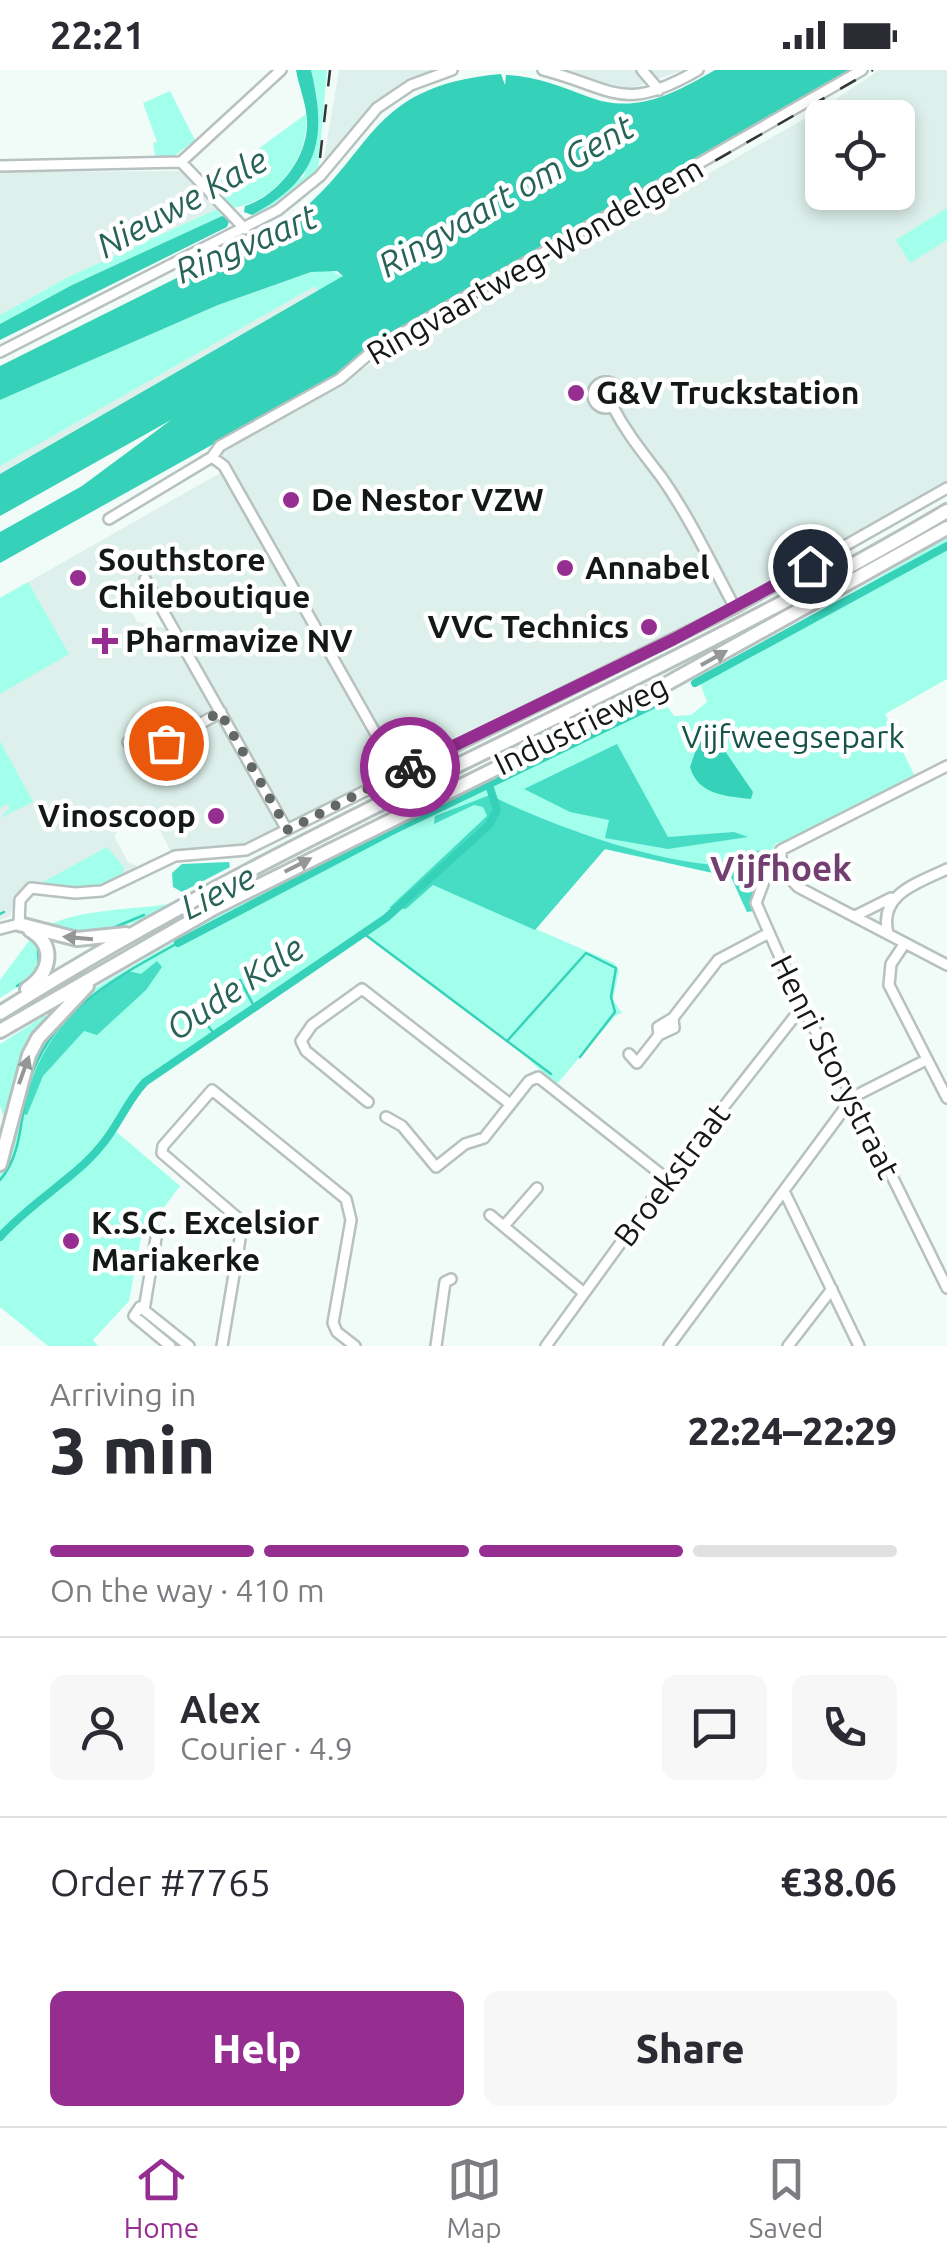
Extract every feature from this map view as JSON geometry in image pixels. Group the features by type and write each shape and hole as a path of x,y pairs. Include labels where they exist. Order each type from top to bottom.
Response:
{"highway":[{"name":"Industrieweg","path":"3,1011 138,932 318,836 711,643 947,511"},
{"name":"Industrieweg","path":"0,1031 112,965 384,821 661,687 947,528"},
{"path":"19,924 77,939 138,932"},
{"path":"3,1011 40,979 48,960 42,939 19,924"},
{"path":"0,1164 21,1073 38,1038 112,965"},
{"path":"0,1114 4,1130 0,1152"}],"street":[{"path":"0,166 181,162 281,70"},
{"path":"0,352 244,226 312,184 377,108 411,85 452,70"},
{"path":"543,70 618,96 659,90 698,70"},
{"path":"642,70 659,90"},
{"name":"Ringvaartweg-Wondelgem","path":"109,519 212,457 220,446 340,379 375,349 862,70"},
{"path":"181,162 244,226"},
{"path":"613,407 640,453 679,506 735,608"},
{"path":"212,457 224,466 398,773"},
{"name":"Industrieweg","path":"19,924 20,900 32,888 75,893 114,888 175,856 230,854 288,830 735,608 947,488"},
{"path":"145,579 288,830"},
{"path":"138,758 220,712"},
{"path":"128,742 144,770"},
{"path":"947,766 781,850 781,870 788,881 947,965"},
{"path":"855,916 947,869"},
{"name":"Henri Storystraat","path":"781,870 766,876 756,903 767,934 947,1288"},
{"path":"888,932 885,914 894,897"},
{"path":"0,929 19,924"},
{"path":"629,1054 636,1062 659,1035 658,1027 673,1018 718,960 767,934"},
{"path":"905,942 891,964 889,985 947,1098"},
{"path":"368,1102 306,1051 301,1040 312,1024 362,989 510,1104"},
{"name":"Broekstraat","path":"546,1346 667,1180 802,1006"},
{"path":"668,1346 853,1097 928,1062 947,1069"},
{"path":"386,1118 402,1126 432,1170 465,1144 484,1138 529,1082 540,1078 667,1180"},
{"path":"222,1346 242,1227 239,1219 162,1154 163,1146 212,1090 346,1199 351,1220 333,1322 337,1332 355,1346"},
{"path":"504,1226 537,1188"},
{"path":"784,1191 858,1346"},
{"path":"490,1215 584,1293"},
{"path":"144,1310 157,1232"},
{"path":"433,1345 445,1279"},
{"path":"788,1346 832,1289"},
{"path":"170,1346 134,1316 140,1307 189,1346"}],"shaded area":[{"path":"339,70 436,70 407,83 373,108 329,162 324,159"},
{"path":"554,70 683,70 624,91"},
{"path":"879,70 947,70 947,483 656,645 405,768 396,762 221,453 591,234 650,207 805,118 805,210 915,210 915,100 834,100"},
{"path":"180,171 217,209 66,278 0,315 0,172"},
{"path":"342,274 340,282 0,474 0,400"},
{"path":"222,472 385,766 383,779 292,823 154,585 126,602 137,622 170,629 280,822 279,830 251,845 228,850 171,852 150,810 127,820 114,836 128,862 137,866 117,882 69,889 31,883 18,893 10,916 0,920 0,598"},
{"path":"617,744 668,837 734,832 748,837 668,849 605,838 609,820 570,812 524,789"},
{"path":"490,795 571,830 664,857 719,865 737,853 773,851 753,911 747,912 731,877 605,849 535,930 433,885 406,909 389,908 487,816 483,807 474,805 434,824 435,816"},
{"path":"229,862 230,867 182,892 173,887 172,873 182,864"},
{"path":"157,961 162,967 146,990 97,1035 84,1031 43,1076 27,1115 23,1114 36,1068 73,1014 128,971 141,974"}],"green space":[{"path":"311,70 327,70 318,173 254,218 252,215 304,176 317,96"},
{"path":"170,91 195,140 172,158 156,161 153,143 157,142 143,103"},
{"path":"306,114 306,130 296,161 288,175 264,196 234,208 210,184"},
{"path":"947,208 947,240 910,263 896,240"},
{"path":"217,209 222,216 72,285 0,324 0,315 66,278"},
{"path":"330,270 343,277 318,291 315,286 0,466 0,400 218,305 311,272"},
{"name":"Vijfweegsepark","path":"947,538 947,679 885,714 916,779 791,844 776,843 755,892 753,911 747,912 731,877 604,849 536,929 614,963 619,970 613,1000 622,1013 615,1016 556,1085 508,1040 363,933 145,1082 112,1128 180,1186 141,1238 129,1301 93,1340 98,1346 48,1346 0,1307 0,1174 12,1151 26,1075 42,1041 88,992 218,916 660,696 674,716 691,715 707,702 699,680"},
{"path":"28,582 69,654 0,694 0,598"},
{"path":"0,741 33,802 0,818 10,808 7,804 0,808"},
{"path":"107,847 124,867 122,878 83,888 43,882"},
{"path":"177,903 114,929 84,932 47,926 92,913"},
{"path":"31,938 40,958 34,974 0,998 0,980"},
{"path":"44,1016 53,1016 31,1046 8,1128 0,1106 0,1044"}],"water":[{"path":"296,70 311,70 316,95 318,117 313,156 291,187 252,215 244,212 245,206 268,194 288,175 305,139 306,112"},
{"path":"715,70 849,70 531,252 367,351 341,373 0,563 0,532 82,486 171,420 0,516 0,474 343,276 337,271 311,272 218,305 0,400 0,366 283,225 337,175 375,129 421,93 456,81 501,74 505,85 506,75 517,76 623,104 655,99"},
{"path":"222,216 230,219 227,227 0,340 0,324 72,285"},
{"path":"701,735 716,738 753,792 751,799 714,792 699,783 690,767"}],"waterway":[{"name":"Lieve","path":"695,683 947,546"},
{"name":"Lieve","path":"178,943 390,832 659,702"},
{"name":"Oude Kale","path":"0,1237 90,1158 145,1082 386,918 489,825 497,810 490,788"},
{"name":"Lieve","path":"0,914 4,912"},
{"path":"108,930 144,915"},
{"path":"363,933 551,1074"},
{"path":"0,1180 16,1150 27,1092 48,1041 65,1020 107,985 178,943"},
{"path":"38,950 39,965"},
{"path":"508,1040 586,953 616,968 611,997 615,1012 580,1057"},
{"path":"17,986 33,976"},
{"path":"240,980 255,1008"},
{"path":"192,1005 215,1035"}],"railway":[{"path":"320,158 330,70"},
{"path":"372,358 873,70"}],"way so far":[{"path":"166,743 220,712 288,830 410,767"}],"place":[{"name":"G&V Truckstation","path":"576,393"},
{"name":"De Nestor VZW","path":"291,500"},
{"name":"Annabel","path":"565,568"},
{"name":"Southstore Chileboutique","path":"78,578"},
{"name":"VVC Technics","path":"649,627"},
{"name":"Pharmavize NV","path":"105,641"},
{"name":"Vinoscoop","path":"216,816"},
{"name":"K.S.C. Excelsior Mariakerke","path":"71,1241"}],"district":[{"name":"Vijfhoek","path":"781,869"}],"route":[{"path":"410,767 674,639 810,566"}],"water label":[{"name":"Ringvaart om Gent","path":"506,196"},
{"name":"Nieuwe Kale","path":"182,203"},
{"name":"Ringvaart","path":"246,244"}]}
